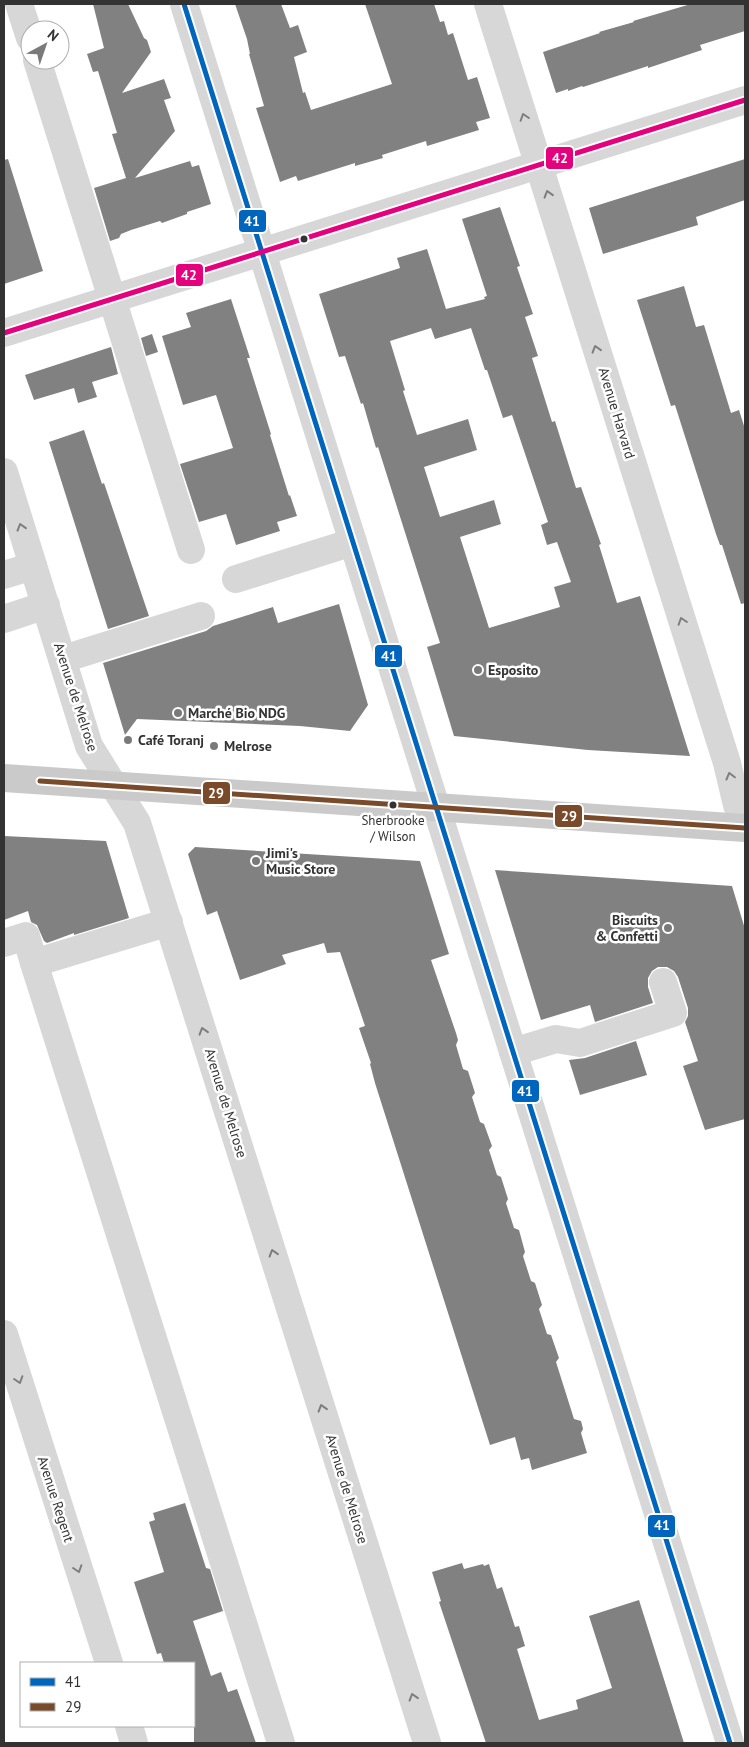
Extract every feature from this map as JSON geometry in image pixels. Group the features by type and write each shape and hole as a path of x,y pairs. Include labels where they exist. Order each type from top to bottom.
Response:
{"main road":[{"path":"4,778 745,828"}],"street":[{"path":"19,4 24,20"},
{"path":"184,4 730,1743"},
{"name":"Avenue Harvard","path":"488,4 726,763 737,805 745,822"},
{"path":"40,70 191,550"},
{"path":"4,333 745,100"},
{"name":"Avenue de Melrose","path":"4,472 89,746 137,823 427,1743"},
{"path":"236,579 353,542"},
{"path":"4,575 33,566"},
{"path":"4,619 46,605"},
{"path":"63,659 201,616"},
{"path":"34,963 169,922"},
{"path":"4,943 26,936 281,1743"},
{"path":"513,1052 556,1039 580,1043 673,1012 663,982"},
{"name":"Avenue Regent","path":"4,1334 109,1662"},
{"path":"129,1727 134,1743"}],"building":[{"path":"93,4 128,4 144,38 147,40 151,52 122,93 164,79 171,98 164,100 175,131 135,178 190,161 192,167 199,165 211,204 162,223 160,221 131,230 121,234 119,238 110,241 94,188 126,178 112,134 117,133 98,71 93,72 87,54 104,48"},
{"path":"235,4 281,4 290,28 298,25 307,52 294,57 303,93 305,92 311,110 392,84 365,4 434,4 440,22 444,21 448,35 453,33 468,80 477,77 490,118 476,122 479,130 427,146 426,141 382,155 383,158 355,166 355,163 298,181 296,176 280,182 256,108 264,106 249,54 247,39"},
{"path":"691,4 745,4 745,31 700,45 702,50 648,68 648,66 583,87 556,93 543,52 599,32"},
{"path":"8,159 43,271 4,284 4,160"},
{"path":"745,159 745,200 696,217 698,225 603,254 589,208"},
{"path":"500,207 520,266 517,267 533,314 525,317 538,356 532,358 552,422 555,421 576,488 581,487 601,544 599,545 617,603 640,596 690,756 588,750 454,736 427,647 440,643 363,403 361,404 345,356 339,357 319,294 400,268 397,258 427,249 446,309 485,299 484,297 487,296 462,219","holes":["431,328 435,339 471,328 503,418 512,415 548,522 541,525 547,545 557,542 571,582 554,587 560,607 489,628 460,537 501,524 494,500 440,517 424,467 477,450 468,419 417,435 390,341"]},
{"path":"684,286 696,327 704,325 731,413 739,410 745,429 745,603 741,604 722,545 720,545 716,534 675,405 671,406 637,300"},
{"path":"231,299 250,358 247,358 270,435 297,516 277,522 280,531 236,545 226,514 199,522 180,464 233,448 216,395 183,405 162,336 191,327 186,313"},
{"path":"152,334 158,352 146,356 141,338"},
{"path":"111,347 118,374 92,382 97,397 78,403 74,388 34,400 25,375"},
{"path":"84,430 149,616 108,629 49,442"},
{"path":"339,604 368,705 350,731 300,726 137,719 125,735 103,663 206,631 213,626 273,607 278,623"},
{"path":"4,836 106,841 129,918 74,935 74,933 47,943 44,941 37,925 31,922 28,911 4,920"},
{"path":"195,847 420,861 449,954 431,960 456,1033 458,1040 456,1045 463,1069 468,1071 475,1093 472,1097 480,1122 484,1124 492,1146 489,1150 497,1175 501,1177 508,1199 506,1203 514,1228 519,1230 525,1252 523,1256 531,1281 535,1283 542,1305 539,1309 547,1334 551,1335 559,1358 556,1362 574,1419 581,1421 583,1429 581,1433 587,1453 532,1470 529,1458 521,1460 515,1437 490,1445 375,1083 371,1063 359,1028 365,1026 340,952 327,953 324,943 282,955 286,964 240,980 217,911 207,915 188,854"},
{"path":"495,870 732,886 745,929 745,1119 705,1130 683,1066 698,1061 685,1022 688,1016 688,1008 678,977 674,971 667,967 658,967 652,971 648,978 648,987 653,1003 595,1022 590,1005 541,1020"},
{"path":"636,1041 647,1075 580,1095 569,1060 585,1058"},
{"path":"185,1503 206,1568 210,1569 223,1611 193,1621 211,1676 221,1672 228,1692 237,1689 256,1743 194,1743 195,1662 164,1662 161,1653 157,1654 134,1582 164,1572 149,1522 155,1520 153,1513"},
{"path":"462,1563 464,1569 489,1564 497,1589 502,1587 515,1627 519,1626 525,1646 517,1649 539,1720 578,1709 576,1700 612,1688 589,1616 639,1600 684,1743 486,1743 439,1602 441,1601 432,1572"}],"transit line":[{"name":"41","path":"184,4 730,1743"},
{"name":"42","path":"4,333 745,100"},
{"name":"29","path":"40,781 745,828"}],"place":[{"name":"Esposito","path":"478,670"},
{"name":"Marché Bio NDG","path":"178,713"},
{"name":"Café Toranj","path":"128,740"},
{"name":"Melrose","path":"214,746"},
{"name":"Sherbrooke / Wilson","path":"393,805"},
{"name":"Jimi's Music Store","path":"256,861"},
{"name":"Biscuits & Confetti","path":"668,928"}]}
